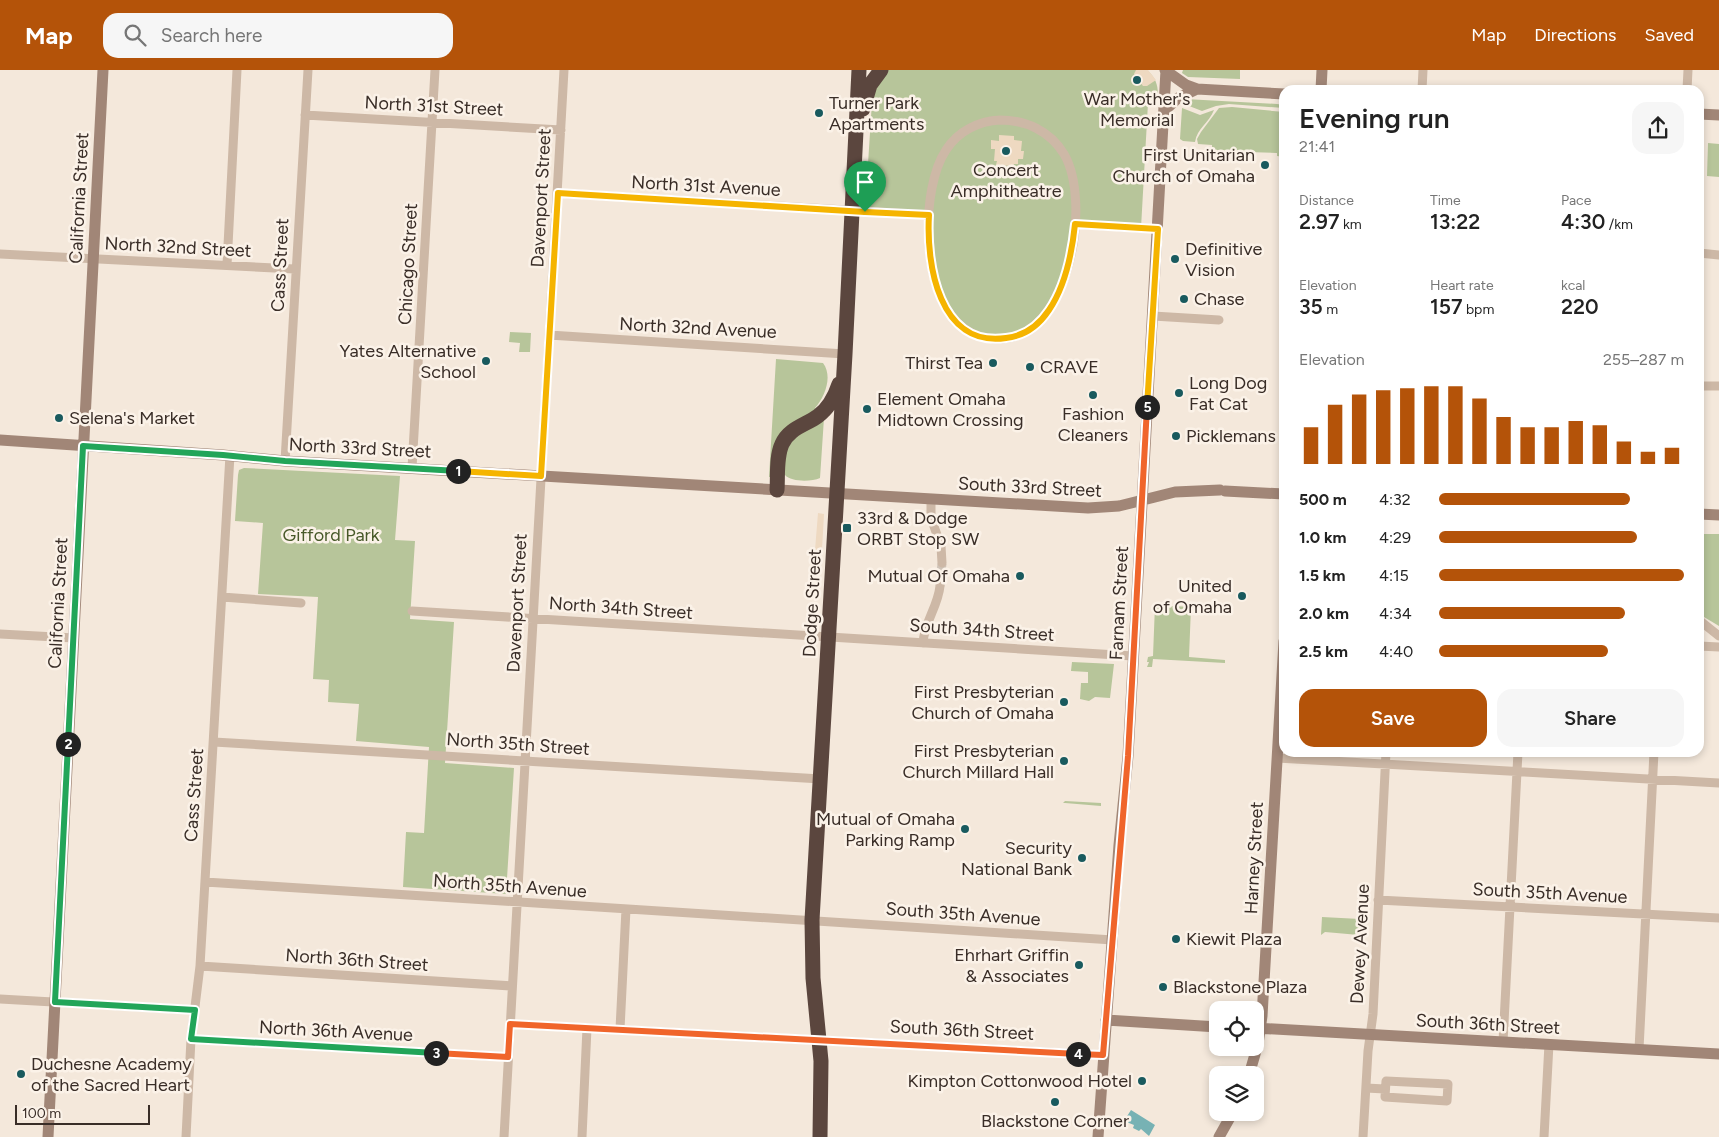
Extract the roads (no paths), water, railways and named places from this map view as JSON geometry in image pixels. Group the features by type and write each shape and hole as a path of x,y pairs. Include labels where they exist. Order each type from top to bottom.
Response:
{"highway":[{"name":"Dodge Street","path":"820,1137 822,1077 812,965 812,920 845,360 859,70"},
{"path":"856,142 868,91 872,81 881,70"},
{"path":"777,490 779,454 784,440 795,429 814,419 826,409 834,398 845,360"}],"street":[{"name":"California Street","path":"48,1137 103,70"},
{"path":"227,265 237,70"},
{"name":"Cass Street","path":"285,461 308,70"},
{"name":"Chicago Street","path":"412,468 436,70"},
{"name":"Davenport Street","path":"504,1137 564,70"},
{"path":"1166,70 1186,85 1197,89 1279,94"},
{"name":"Farnam Street","path":"1098,1137 1119,845 1128,756 1166,70"},
{"path":"1320,85 1322,70"},
{"path":"1422,85 1423,70"},
{"path":"1687,85 1688,70"},
{"path":"1164,111 1178,98 1197,89"},
{"path":"1704,114 1719,115"},
{"name":"North 31st Street","path":"305,115 561,130"},
{"path":"995,120 1010,120 1042,131 1054,141 1063,153 1069,166 1073,183 1075,224 1068,265 1058,293 1039,322 1026,332 1011,338 995,339 976,335 965,330 956,322 944,304 933,268 928,233 929,215 937,169 945,151 962,133 979,124 995,120"},
{"name":"North 31st Avenue","path":"558,193 929,215"},
{"path":"1075,224 1158,229"},
{"name":"North 32nd Street","path":"0,254 295,269"},
{"path":"1704,254 1719,254"},
{"path":"1152,316 1216,319"},
{"name":"North 32nd Avenue","path":"549,335 845,360"},
{"path":"1704,386 1719,386"},
{"name":"North 33rd Street","path":"0,440 230,455 285,461 837,494"},
{"name":"Cass Street","path":"186,1137 191,1039 200,966 230,455"},
{"name":"South 33rd Street","path":"837,494 1100,509 1180,492 1223,490 1279,494"},
{"path":"931,499 931,518 941,546 942,563"},
{"path":"1704,514 1719,515"},
{"path":"923,642 925,627 936,606 940,586"},
{"path":"222,598 301,603"},
{"name":"North 34th Street","path":"412,611 829,636"},
{"path":"1704,624 1719,636"},
{"path":"0,634 74,638"},
{"name":"South 34th Street","path":"829,636 1133,656"},
{"path":"1704,646 1719,647"},
{"name":"Harney Street","path":"1260,1001 1279,725"},
{"name":"North 35th Street","path":"214,742 821,779"},
{"name":"Dewey Avenue","path":"1363,1137 1373,1014 1386,757"},
{"path":"1503,1042 1518,757"},
{"path":"1639,1049 1654,757"},
{"path":"1277,758 1719,783"},
{"name":"North 35th Avenue","path":"205,882 812,920"},
{"name":"South 35th Avenue","path":"1378,900 1719,918"},
{"path":"620,1029 626,909"},
{"name":"South 35th Avenue","path":"812,920 1113,940"},
{"name":"North 36th Street","path":"200,966 512,986"},
{"path":"0,999 195,1010"},
{"path":"1106,1020 1209,1026"},
{"path":"510,1024 819,1040"},
{"path":"582,1137 587,1028"},
{"name":"South 36th Street","path":"1264,1029 1719,1054"},
{"name":"North 36th Avenue","path":"191,1039 508,1057"},
{"name":"South 36th Street","path":"819,1040 1103,1055"},
{"path":"1544,1137 1549,1044"},
{"path":"1386,1081 1448,1084 1447,1100 1385,1097 1385,1090 1386,1081"},
{"path":"1366,1088 1385,1090"},
{"path":"1219,1137 1228,1121"}],"water":[{"path":"1131,1110 1155,1125 1149,1136 1141,1129 1139,1131 1133,1128 1134,1125 1124,1121"}],"tunnel":[{"path":"940,586 942,563"}],"place":[{"name":"War Mother's Memorial","path":"1137,80"},
{"name":"Turner Park Apartments","path":"819,113"},
{"name":"Concert Amphitheatre","path":"1006,151"},
{"name":"First Unitarian Church of Omaha","path":"1265,165"},
{"name":"Definitive Vision","path":"1175,259"},
{"name":"Chase","path":"1184,299"},
{"name":"Yates Alternative School","path":"486,361"},
{"name":"Thirst Tea","path":"993,363"},
{"name":"CRAVE","path":"1030,367"},
{"name":"Long Dog Fat Cat","path":"1179,393"},
{"name":"Fashion Cleaners","path":"1093,395"},
{"name":"Element Omaha Midtown Crossing","path":"867,409"},
{"name":"Selena's Market","path":"59,418"},
{"name":"Picklemans","path":"1176,436"},
{"name":"33rd & Dodge ORBT Stop SW","path":"847,528"},
{"name":"Mutual Of Omaha","path":"1020,576"},
{"name":"United of Omaha","path":"1242,596"},
{"name":"First Presbyterian Church of Omaha","path":"1064,702"},
{"name":"First Presbyterian Church Millard Hall","path":"1064,761"},
{"name":"Mutual of Omaha Parking Ramp","path":"965,829"},
{"name":"Security National Bank","path":"1082,858"},
{"name":"Kiewit Plaza","path":"1176,939"},
{"name":"Ehrhart Griffin & Associates","path":"1079,965"},
{"name":"Blackstone Plaza","path":"1163,987"},
{"name":"Duchesne Academy of the Sacred Heart","path":"21,1074"},
{"name":"Kimpton Cottonwood Hotel","path":"1142,1081"},
{"name":"Blackstone Corner","path":"1055,1102"}],"park label":[{"name":"Gifford Park","path":"331,535"}]}
